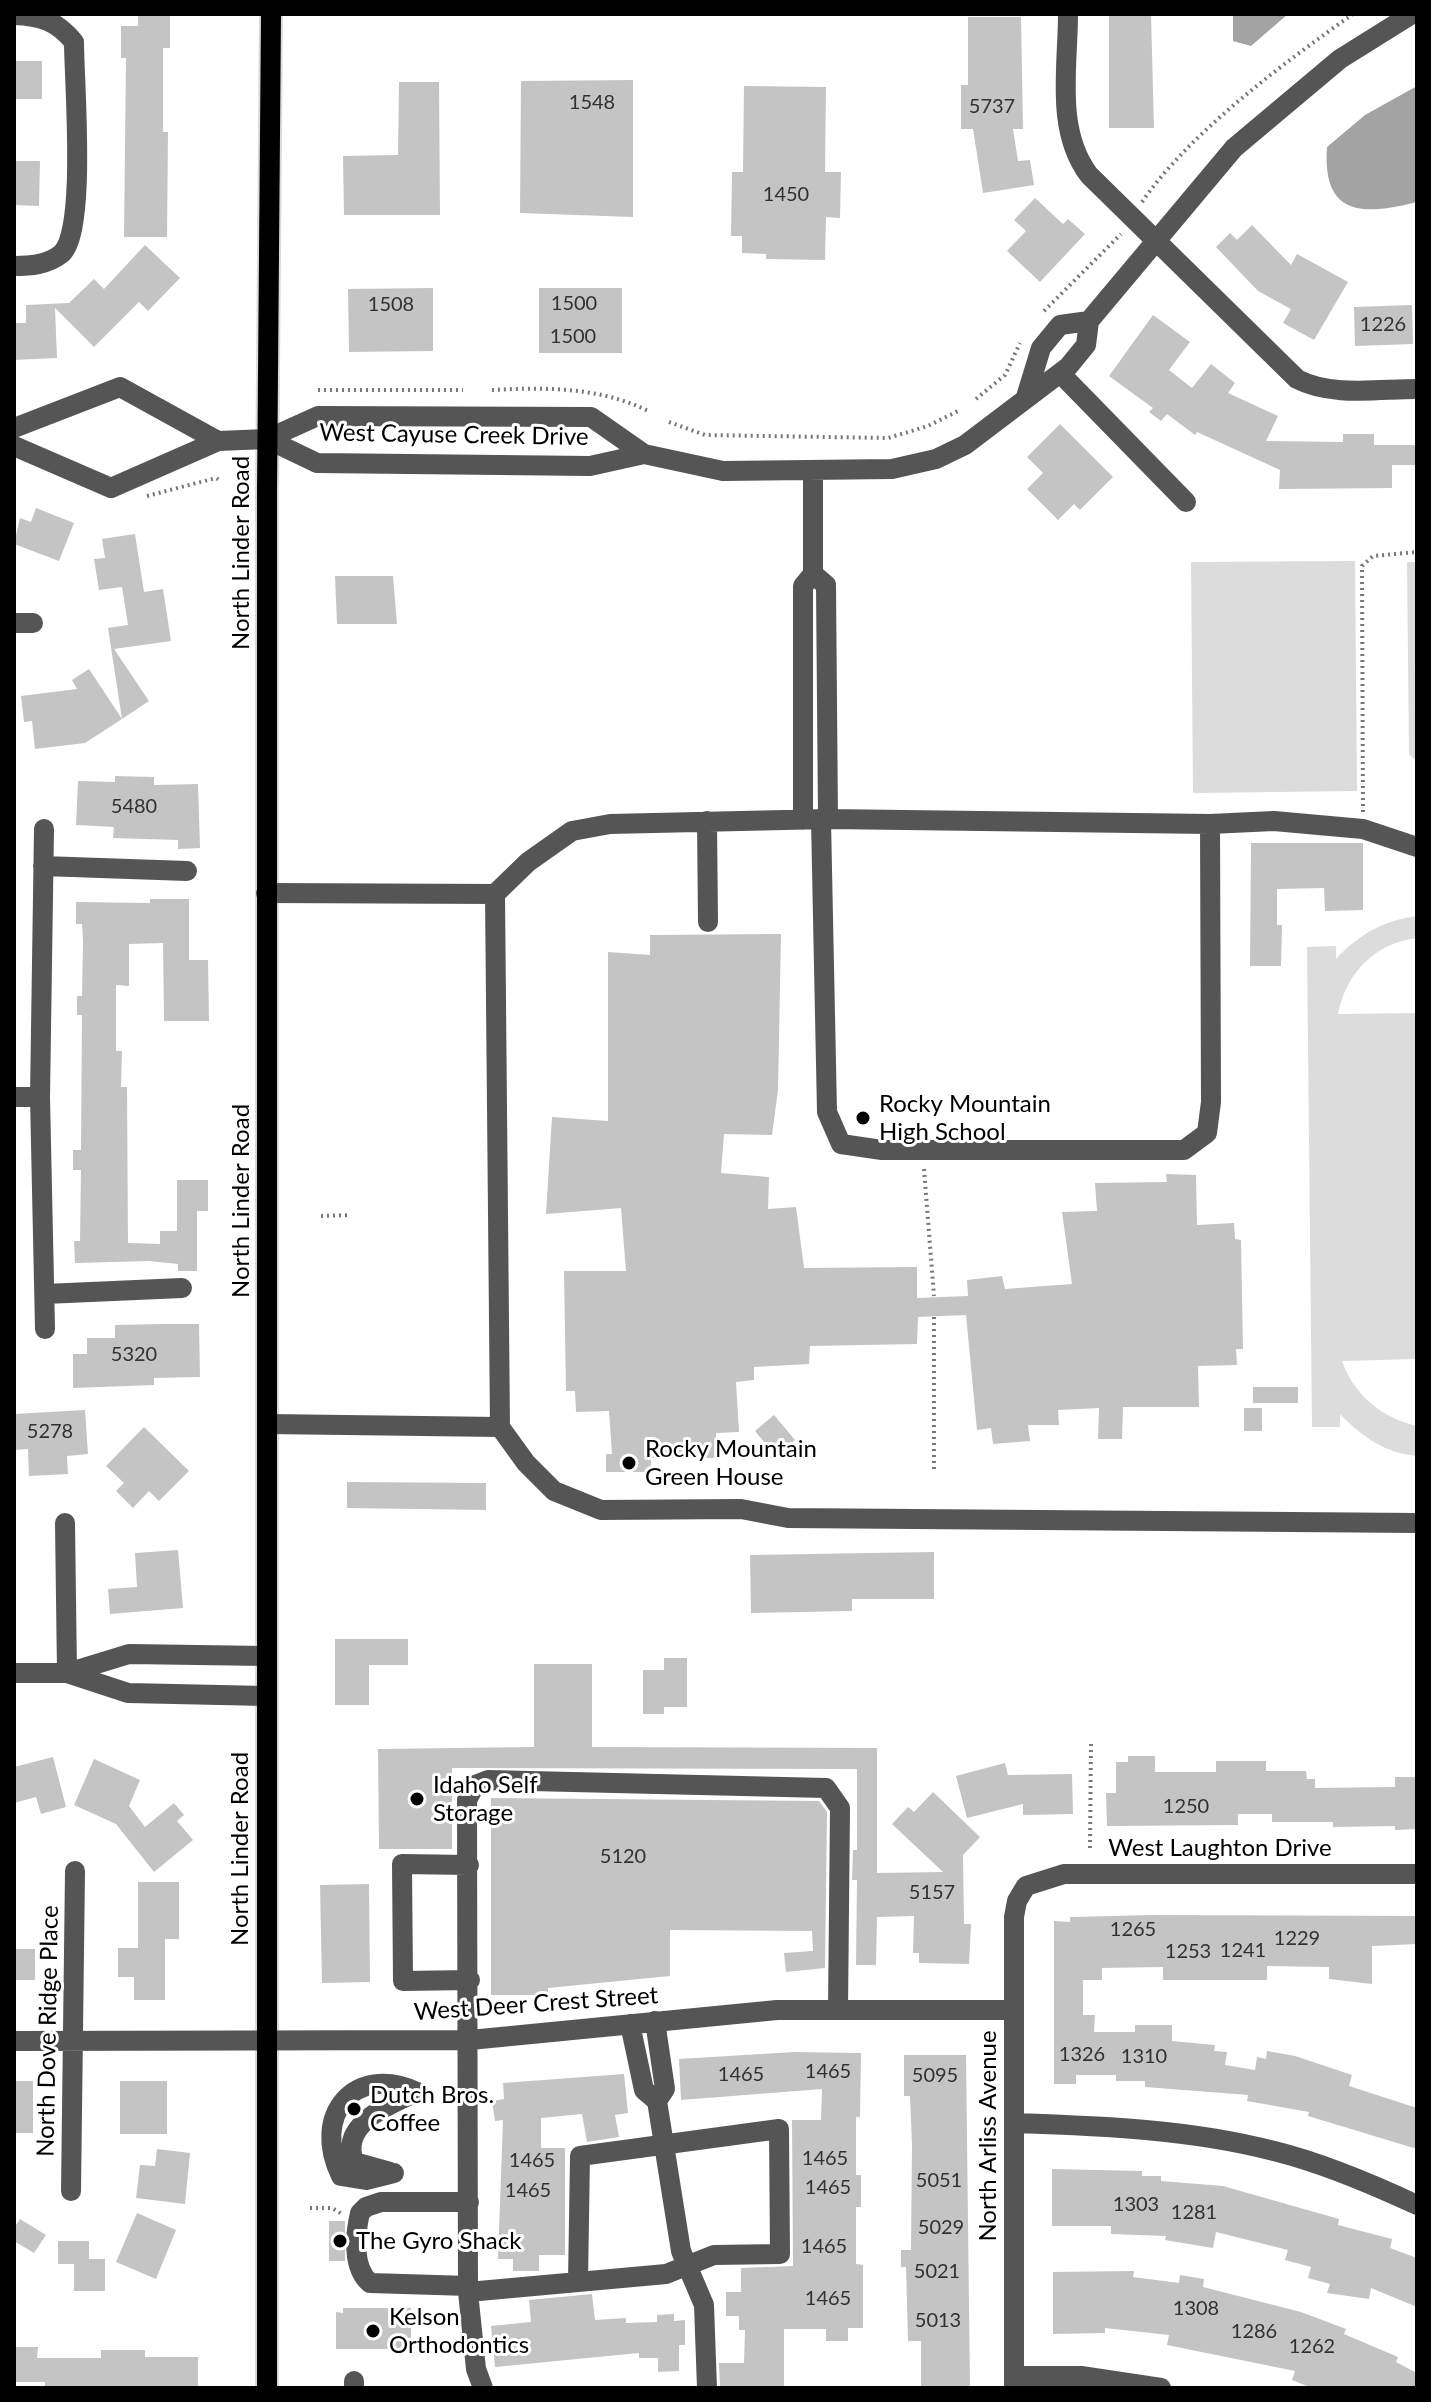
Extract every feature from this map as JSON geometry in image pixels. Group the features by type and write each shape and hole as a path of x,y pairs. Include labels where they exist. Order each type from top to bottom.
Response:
{"main road":[{"name":"North Linder Road","path":"267,2388 266,893 271,14"}],"street":[{"path":"1068,14 1067,124 1076,158 1297,379 1310,386 1340,389 1417,389"},
{"name":"West Cayuse Creek Drive","path":"14,446 111,488 218,441 267,439 318,416 591,417 644,454 723,471 813,473 892,469 936,459 965,445 1060,373 1086,345 1089,321 1234,148 1340,59 1412,14"},
{"path":"14,15 30,15 61,25 74,42 77,203 73,236 62,253 41,264 14,266"},
{"path":"1026,397 1041,348 1060,325 1089,321"},
{"path":"1060,373 1186,502"},
{"path":"14,428 120,387 218,441"},
{"name":"West Cayuse Creek Drive","path":"267,439 317,463 590,466 644,454"},
{"path":"813,473 813,574 826,585 817,819 827,1112 841,1144 882,1150 1184,1150 1207,1133 1211,1102 1210,824"},
{"path":"266,893 495,894 528,862 572,831 610,824 817,819 1210,824 1274,821 1363,829 1417,847"},
{"path":"707,821 708,922"},
{"path":"44,829 40,1097 45,1329"},
{"path":"43,866 187,871"},
{"path":"495,894 500,1427 526,1463 554,1491 601,1510 741,1509 788,1518 1417,1523"},
{"path":"14,1097 40,1097"},
{"path":"45,1294 182,1288"},
{"path":"267,1424 500,1427"},
{"path":"65,1523 67,1673"},
{"path":"14,1673 67,1673 129,1654 266,1656"},
{"path":"67,1673 128,1693 266,1696"},
{"path":"483,2388 476,2369 468,2289 470,1980 467,1800 475,1785 488,1780 826,1788 840,1808 838,2010"},
{"path":"469,1865 402,1864 402,1893 403,1981 470,1980"},
{"name":"North Dove Ridge Place","path":"71,2191 75,1871"},
{"name":"West Laughton Drive","path":"1026,1886 1064,1874 1417,1874"},
{"name":"North Arliss Avenue","path":"1014,2382 1014,1917 1017,1901 1026,1886"},
{"name":"West Deer Crest Street","path":"14,2041 470,2040 777,2010 1014,2010"},
{"path":"655,2021 665,2089 657,2101 663,2145 686,2264 704,2305 707,2388"},
{"path":"630,2024 644,2090 657,2101"},
{"path":"376,2082 396,2082 417,2092 370,2117 353,2135 350,2144 354,2162 394,2173 366,2180 341,2176 334,2162 332,2126 345,2099 360,2087 376,2082"},
{"path":"1014,2123 1127,2127 1275,2151 1375,2185 1417,2205"},
{"path":"469,2202 374,2203 360,2213 358,2266 370,2283 468,2289 578,2282 666,2274 714,2255 780,2254 779,2129 580,2156 578,2282"},
{"path":"1014,2382 1081,2376 1161,2388"}],"path":[{"path":"1147,196 1199,139 1244,98 1353,14"},
{"path":"1053,301 1073,286 1121,234"},
{"path":"976,399 1005,375 1015,356"},
{"path":"318,390 463,390"},
{"path":"492,390 592,391 630,402 650,412"},
{"path":"669,422 705,435 752,439 888,438 939,421 958,411"},
{"path":"939,421 943,429"},
{"path":"1363,829 1362,566 1373,556 1417,552"},
{"path":"922,1150 934,1296"},
{"path":"321,1216 351,1215"},
{"path":"934,1317 934,1471"},
{"path":"1090,1848 1091,1742"},
{"path":"310,2208 332,2208 350,2218"}],"shaded area":[{"path":"1233,14 1288,14 1251,46 1233,41"},
{"path":"1417,86 1417,202 1379,209 1350,206 1331,187 1327,147 1365,115"},
{"path":"1355,561 1357,791 1193,793 1191,562"},
{"path":"1407,562 1417,562 1417,762 1409,754"},
{"path":"1417,916 1417,938 1388,946 1365,962 1348,986 1338,1014 1417,1013 1417,1359 1342,1361 1354,1384 1371,1403 1392,1417 1417,1426 1417,1456 1375,1442 1340,1414 1340,1427 1312,1427 1307,947 1336,946 1336,959 1372,930"}],"building":[{"path":"138,14 170,14 170,48 163,48 163,132 168,132 167,237 124,237 126,58 121,58 121,26 138,26"},
{"path":"1109,14 1151,14 1154,128 1109,128"},
{"path":"968,17 1021,17 1023,129 1013,129 1018,161 1030,160 1034,185 983,193 973,129 961,129 961,85 968,85"},
{"path":"14,61 42,61 42,99 14,99"},
{"path":"633,80 633,217 520,213 521,81"},
{"path":"399,82 439,82 440,215 344,215 343,156 398,155"},
{"path":"744,86 826,87 825,172 841,172 840,218 826,217 825,260 766,259 766,254 742,253 742,236 731,236 732,172 743,172"},
{"path":"14,161 40,161 39,206 14,205"},
{"path":"1035,198 1063,224 1068,219 1085,234 1040,282 1007,251 1026,231 1014,220"},
{"path":"1252,225 1291,265 1297,254 1348,282 1314,340 1283,323 1291,309 1258,291 1216,247 1230,233 1237,240"},
{"path":"145,245 180,278 148,311 139,302 94,347 55,308 57,358 14,360 14,323 26,323 26,305 69,303 94,279 104,289"},
{"path":"433,288 433,351 349,352 348,289"},
{"path":"539,288 622,288 622,353 539,353"},
{"path":"1412,305 1413,344 1355,346 1354,307"},
{"path":"1153,315 1190,342 1169,370 1192,388 1211,364 1235,383 1228,393 1278,416 1266,441 1343,442 1343,434 1374,434 1374,445 1417,445 1417,465 1392,465 1392,488 1279,489 1280,470 1197,432 1195,435 1167,414 1161,421 1149,412 1153,408 1109,376"},
{"path":"1060,424 1113,477 1080,510 1074,504 1058,520 1027,489 1043,473 1027,457"},
{"path":"36,508 74,523 59,561 14,544 20,518 31,522"},
{"path":"135,534 144,592 163,589 171,641 114,649 149,701 122,719 108,628 128,625 122,587 99,590 94,559 105,558 102,539"},
{"path":"335,576 393,576 397,624 337,624"},
{"path":"89,669 122,719 85,743 35,749 32,721 24,722 21,696 77,689 72,680"},
{"path":"115,776 154,777 154,785 198,784 200,848 178,849 178,840 113,838 114,827 76,825 78,781 115,782"},
{"path":"1251,843 1363,843 1363,910 1325,911 1324,888 1277,889 1277,925 1282,925 1281,966 1250,966"},
{"path":"150,899 189,899 189,960 208,960 209,1021 164,1021 163,943 129,944 129,986 116,985 116,1051 122,1051 121,1087 127,1087 128,1243 160,1244 160,1231 177,1231 177,1180 208,1180 208,1211 197,1211 197,1271 178,1271 178,1264 149,1261 75,1263 74,1241 80,1241 81,1170 73,1170 73,1150 81,1150 82,1015 77,1015 77,996 82,996 83,941 82,924 76,924 76,902 150,903"},
{"path":"781,934 778,1090 772,1135 724,1134 721,1173 769,1177 768,1209 796,1207 804,1268 917,1267 917,1298 968,1296 967,1280 1002,1276 1005,1289 1072,1284 1062,1212 1097,1211 1095,1183 1167,1182 1166,1174 1196,1175 1197,1225 1234,1223 1235,1239 1241,1240 1243,1349 1236,1349 1237,1365 1198,1366 1199,1407 1123,1407 1122,1439 1098,1439 1099,1408 1058,1410 1059,1425 1028,1425 1030,1441 993,1444 991,1428 977,1430 966,1315 918,1317 917,1344 810,1346 809,1364 754,1367 754,1380 736,1382 739,1432 716,1433 716,1458 651,1458 651,1472 606,1472 606,1454 612,1454 609,1411 576,1412 575,1391 566,1391 564,1271 626,1271 621,1208 546,1214 552,1117 608,1121 608,952 650,955 650,935"},
{"path":"199,1324 200,1377 154,1378 154,1385 73,1388 73,1354 87,1354 87,1338 115,1338 115,1325"},
{"path":"1253,1387 1298,1387 1298,1403 1253,1403"},
{"path":"1244,1408 1262,1408 1262,1431 1244,1431"},
{"path":"85,1410 88,1454 67,1456 68,1474 29,1476 28,1449 14,1450 14,1414"},
{"name":"Rocky Mountain Green House","path":"774,1415 795,1440 776,1456 755,1431"},
{"path":"144,1427 189,1471 159,1501 149,1491 133,1508 116,1491 124,1483 106,1466"},
{"path":"347,1482 486,1483 486,1510 347,1508"},
{"path":"178,1550 183,1608 110,1614 108,1589 137,1587 135,1553"},
{"path":"934,1552 934,1599 852,1599 852,1611 751,1613 750,1555"},
{"path":"335,1639 408,1639 408,1665 369,1665 369,1705 335,1705"},
{"path":"664,1658 687,1658 687,1707 664,1707 664,1714 643,1714 643,1670 664,1670"},
{"path":"534,1664 592,1664 592,1747 877,1748 877,1873 943,1872 892,1824 908,1807 914,1812 933,1792 980,1837 963,1855 964,1924 971,1924 969,1964 919,1963 919,1953 913,1953 914,1916 877,1917 876,1965 856,1965 857,1880 852,1880 853,1850 857,1850 857,1769 452,1768 452,1849 379,1849 378,1749 534,1747"},
{"path":"1128,1756 1155,1756 1155,1772 1216,1772 1216,1761 1266,1761 1266,1771 1306,1771 1307,1779 1315,1779 1315,1788 1395,1787 1395,1777 1417,1777 1417,1829 1395,1830 1395,1826 1333,1827 1333,1822 1272,1822 1272,1814 1238,1814 1238,1825 1107,1826 1106,1793 1116,1793 1116,1762 1128,1762"},
{"path":"53,1757 66,1807 41,1814 36,1797 14,1803 14,1767"},
{"path":"94,1759 140,1780 129,1806 145,1827 174,1803 184,1815 177,1821 193,1840 154,1872 116,1824 74,1805"},
{"path":"1005,1763 1008,1775 1072,1774 1073,1814 1023,1815 1023,1804 967,1818 956,1776"},
{"path":"491,1798 819,1801 827,1812 825,1968 786,1972 784,1953 813,1951 812,1931 670,1930 670,1976 548,1988 548,1995 491,1995"},
{"path":"138,1882 179,1882 179,1939 165,1939 165,2000 134,2000 134,1977 118,1977 118,1948 138,1948"},
{"path":"369,1884 370,1982 322,1983 320,1885"},
{"path":"1417,1916 1417,1944 1372,1946 1372,1984 1329,1979 1329,1967 1267,1966 1267,1980 1163,1980 1163,1967 1102,1968 1102,1980 1083,1980 1083,2015 1095,2015 1094,2032 1135,2032 1135,2025 1172,2025 1172,2041 1215,2045 1214,2051 1227,2052 1225,2065 1255,2070 1257,2057 1266,2059 1267,2051 1295,2056 1352,2075 1349,2086 1417,2108 1417,2149 1308,2116 1309,2112 1247,2101 1248,2095 1145,2087 1145,2081 1116,2081 1116,2075 1076,2075 1076,2084 1054,2084 1054,1921 1070,1922 1070,1917"},
{"path":"14,1949 35,1949 35,1980 14,1980"},
{"path":"794,2052 861,2053 856,2175 861,2175 861,2207 856,2207 856,2264 863,2265 863,2328 848,2328 848,2341 826,2341 826,2329 784,2329 784,2388 720,2388 719,2363 744,2363 745,2330 739,2330 739,2316 726,2316 726,2292 741,2292 741,2268 793,2266 792,2120 821,2120 822,2089 681,2100 679,2059"},
{"path":"904,2055 966,2055 970,2388 921,2388 921,2341 908,2341 906,2267 901,2267 901,2250 911,2250 912,2144 910,2096 904,2096"},
{"path":"624,2074 628,2113 615,2115 619,2137 587,2142 582,2114 541,2118 541,2148 565,2148 565,2255 539,2255 539,2271 513,2271 513,2259 498,2259 503,2120 495,2121 492,2101 504,2099 503,2083"},
{"path":"14,2081 33,2081 33,2133 14,2133"},
{"path":"120,2081 167,2081 167,2134 120,2134"},
{"path":"157,2149 190,2153 185,2204 136,2198 140,2165 155,2166"},
{"path":"1052,2169 1142,2171 1142,2176 1161,2176 1161,2181 1223,2186 1339,2219 1338,2225 1392,2239 1390,2248 1417,2258 1417,2307 1371,2288 1369,2299 1327,2293 1330,2284 1308,2278 1311,2267 1285,2260 1288,2250 1216,2232 1213,2248 1165,2240 1166,2236 1111,2234 1111,2226 1052,2226"},
{"path":"137,2213 176,2230 156,2279 116,2262"},
{"path":"20,2219 46,2235 34,2253 14,2241 14,2228"},
{"name":"The Gyro Shack","path":"329,2221 345,2221 345,2261 329,2261"},
{"path":"58,2241 89,2241 89,2259 105,2259 105,2291 74,2291 74,2264 58,2264"},
{"path":"1134,2271 1133,2277 1179,2283 1180,2275 1204,2279 1203,2287 1301,2312 1346,2329 1344,2334 1398,2357 1396,2362 1417,2373 1417,2388 1312,2388 1292,2380 1295,2371 1167,2345 1169,2335 1105,2328 1105,2333 1053,2334 1053,2272"},
{"path":"592,2294 595,2320 626,2318 626,2323 657,2322 657,2315 674,2314 674,2321 685,2320 685,2345 679,2345 679,2371 658,2372 658,2358 639,2358 639,2353 495,2367 491,2326 531,2322 529,2300"},
{"name":"Kelson Orthodontics","path":"343,2308 411,2308 411,2349 336,2349 336,2312 343,2313"},
{"path":"14,2347 38,2347 37,2358 101,2358 101,2350 145,2350 145,2357 198,2357 198,2388 45,2388 45,2382 14,2382"}],"place":[{"name":"Rocky Mountain High School","path":"863,1118"},
{"name":"Rocky Mountain Green House","path":"629,1463"},
{"name":"Idaho Self Storage","path":"417,1799"},
{"name":"Dutch Bros. Coffee","path":"354,2109"},
{"name":"The Gyro Shack","path":"340,2241"},
{"name":"Kelson Orthodontics","path":"373,2331"}]}
